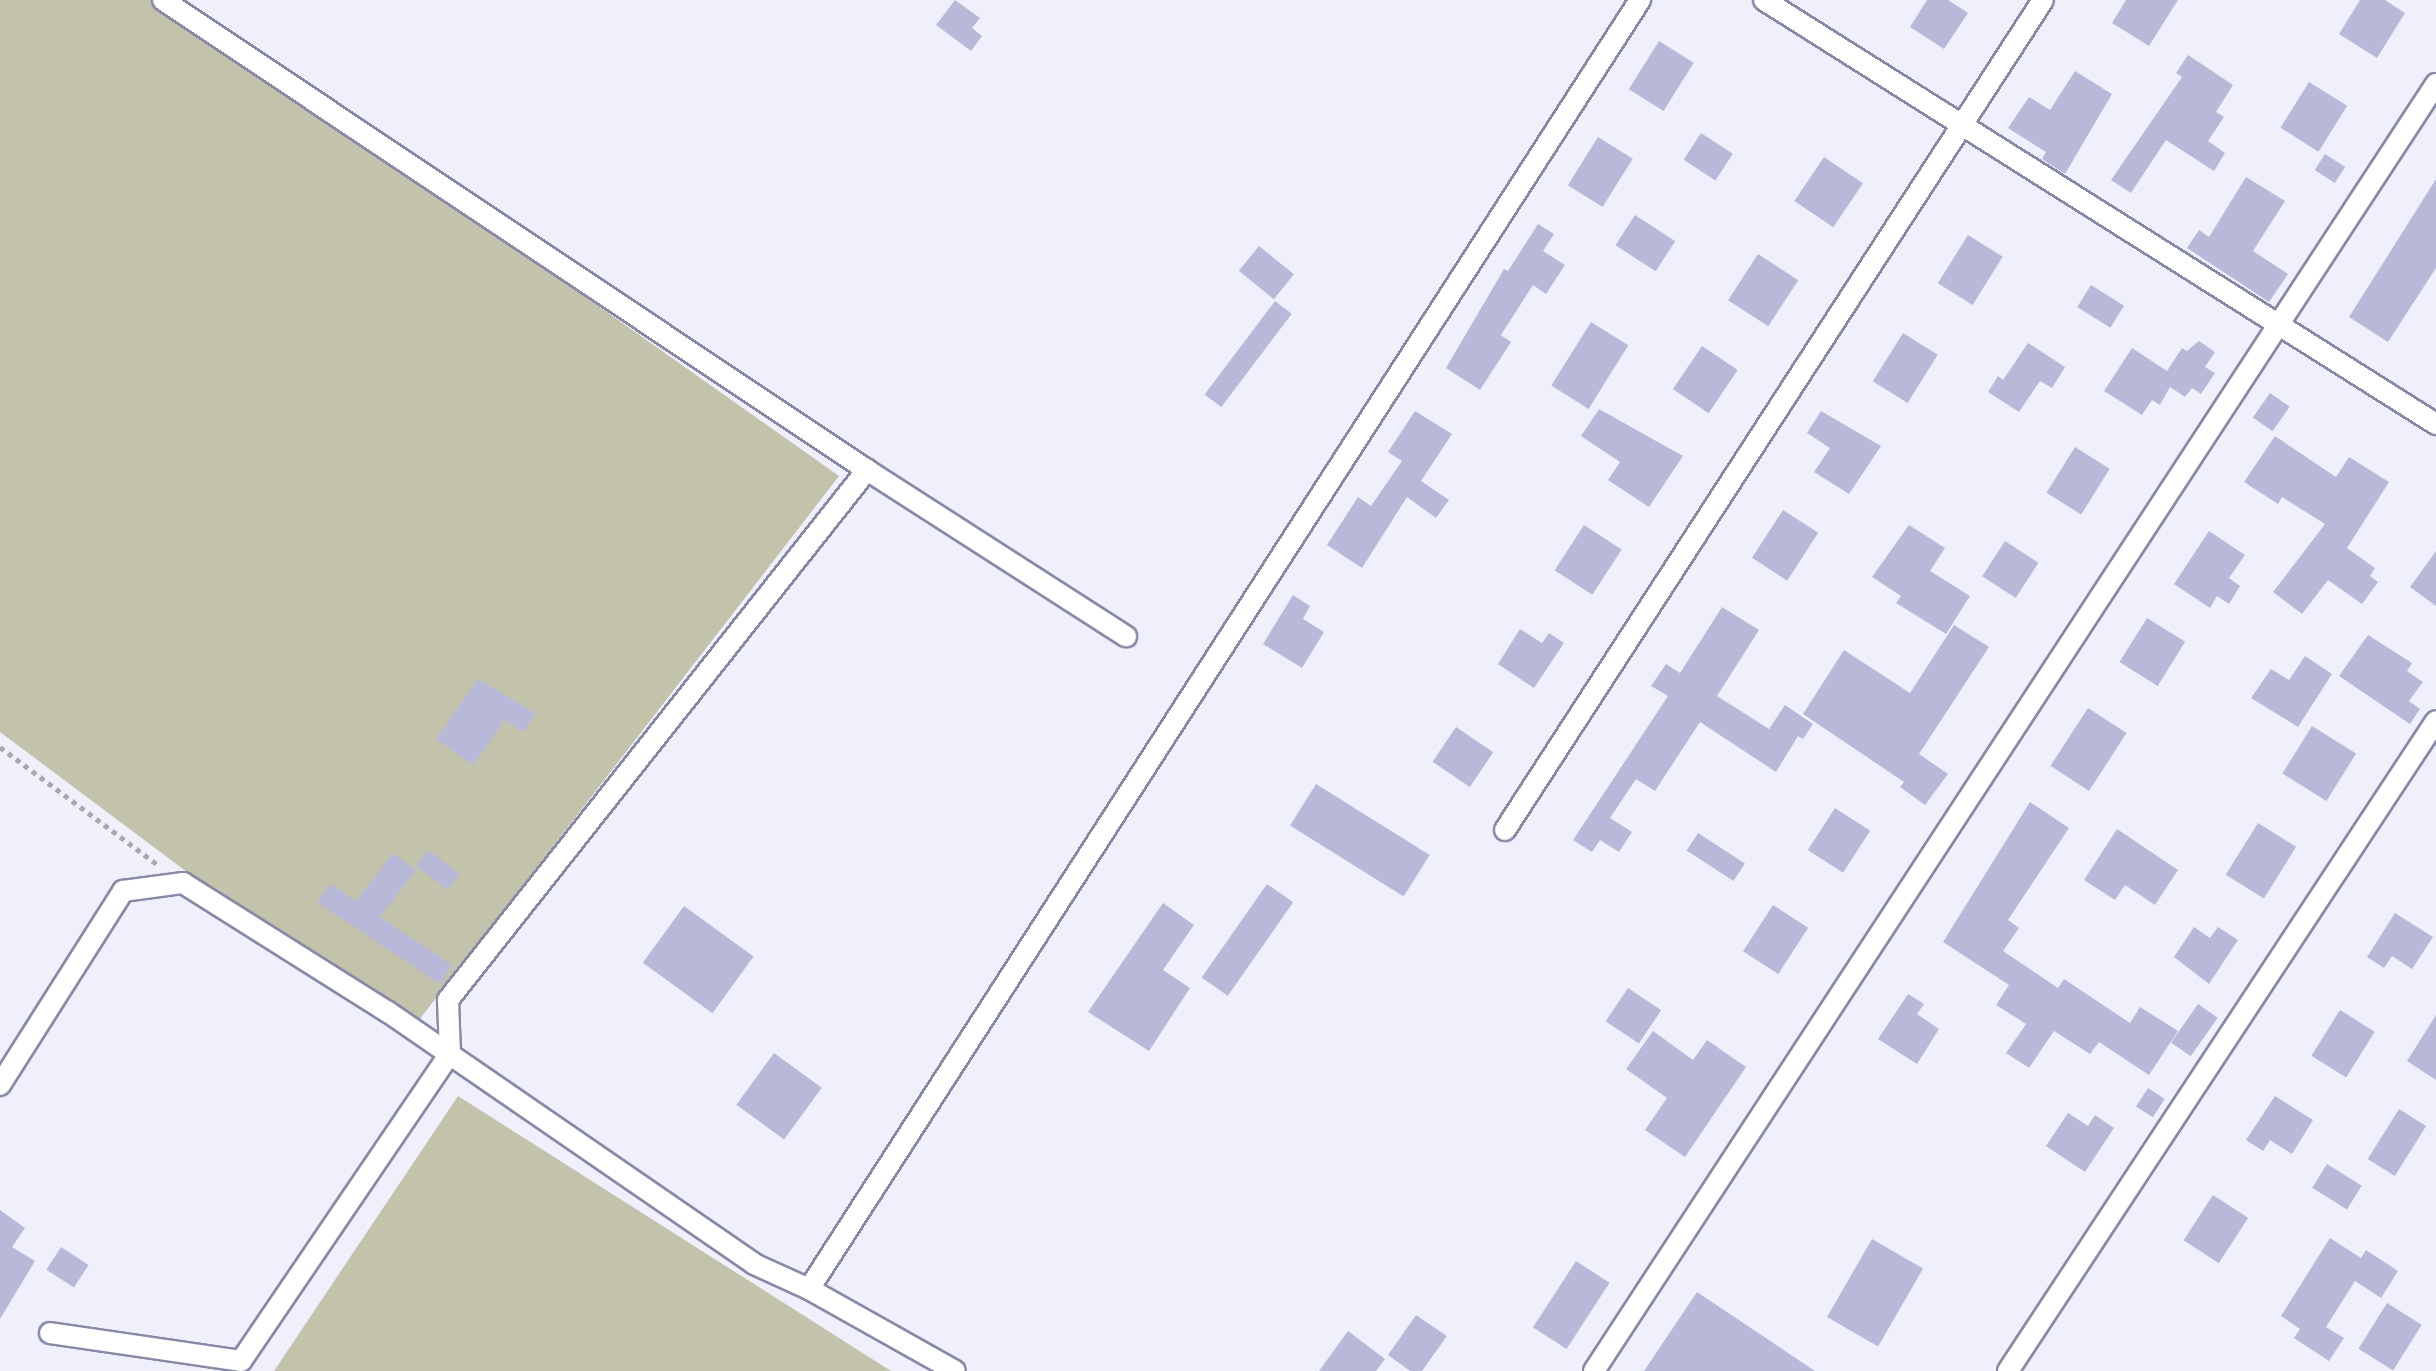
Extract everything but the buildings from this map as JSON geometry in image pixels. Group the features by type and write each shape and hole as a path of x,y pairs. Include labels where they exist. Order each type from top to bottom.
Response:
{"street":[{"path":"163,0 867,470 1126,636"},
{"path":"809,1289 1640,0"},
{"path":"1764,0 2436,424"},
{"path":"1505,830 2042,0"},
{"path":"1594,1371 2436,84"},
{"path":"50,1333 241,1360 450,1054 448,1000 867,470"},
{"path":"2008,1371 2436,721"},
{"path":"0,1085 122,891 183,884 450,1054 754,1264 809,1289 955,1371"}],"path":[{"path":"0,747 183,884"}],"green space":[{"path":"0,0 165,0 839,476 419,1020 195,878 0,732"},
{"path":"458,1096 891,1371 274,1371"}]}
